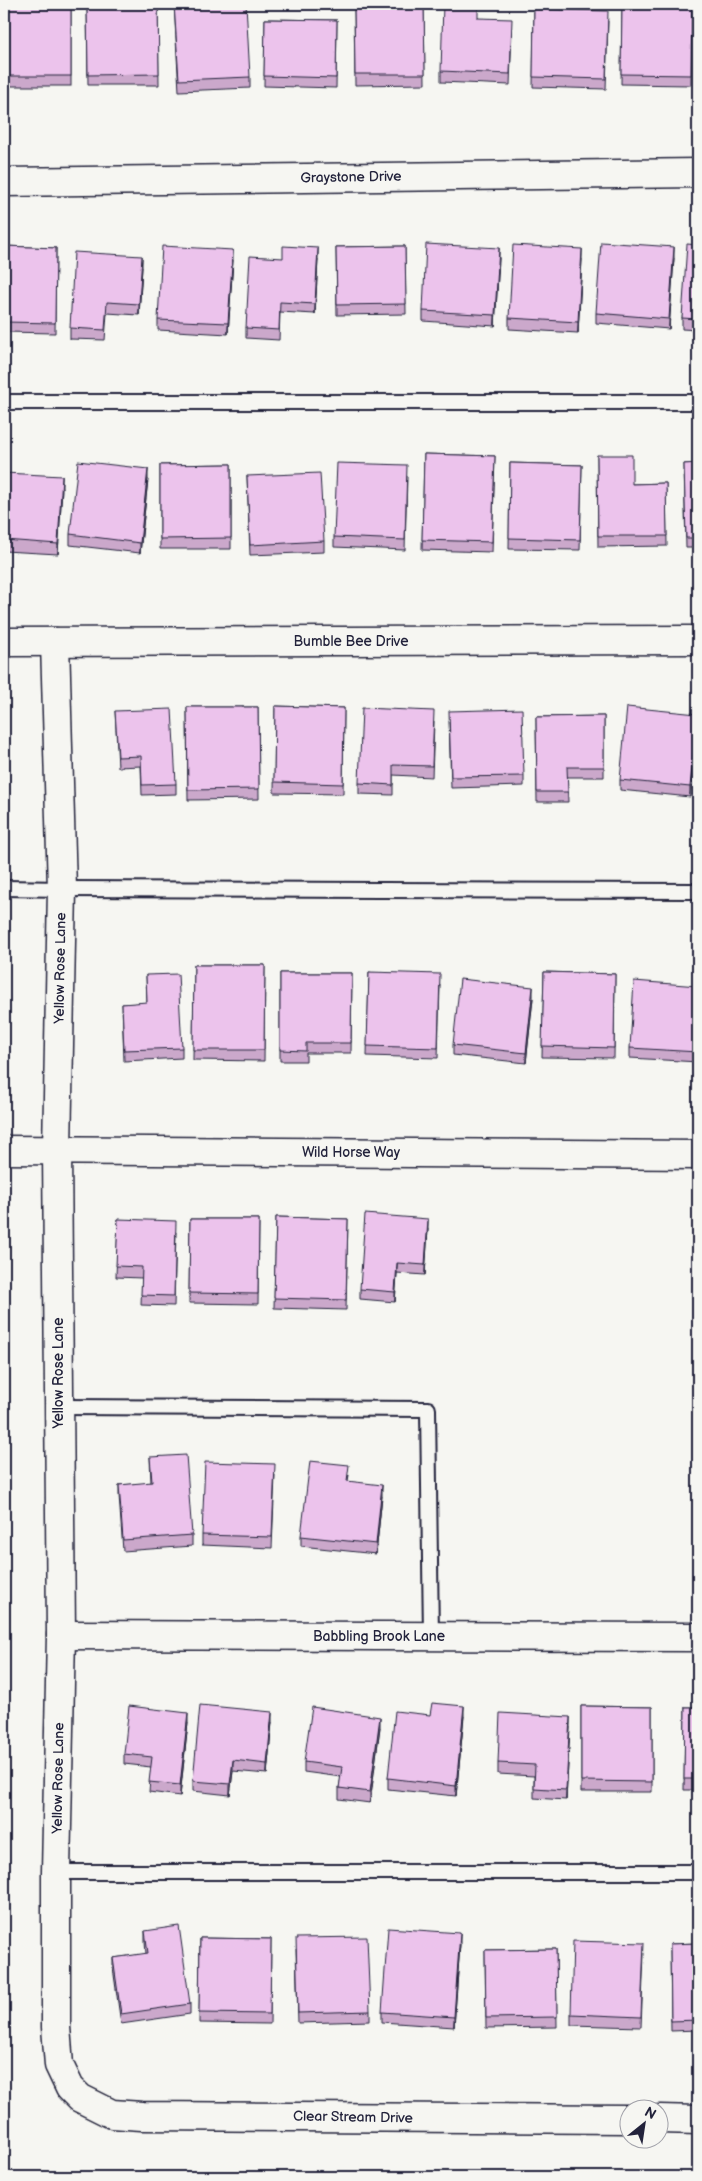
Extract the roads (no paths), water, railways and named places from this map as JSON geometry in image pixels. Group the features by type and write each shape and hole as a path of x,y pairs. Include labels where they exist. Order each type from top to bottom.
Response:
{"street":[{"name":"Graystone Drive","path":"4,182 698,173"},
{"name":"Bumble Bee Drive","path":"4,642 698,640"},
{"name":"Yellow Rose Lane","path":"55,642 62,890 57,1149 61,1635 56,1872 56,2027 59,2065 70,2088 80,2098"},
{"name":"Wild Horse Way","path":"4,1150 698,1155"},
{"name":"Babbling Brook Lane","path":"61,1635 698,1637"},
{"name":"Clear Stream Drive","path":"80,2098 112,2114 142,2116 620,2119"},
{"path":"670,2120 698,2120"}],"lane":[{"path":"4,402 698,402"},
{"path":"4,888 62,890 698,891"},
{"path":"58,1407 428,1409 431,1636"},
{"path":"56,1872 698,1872"}]}
